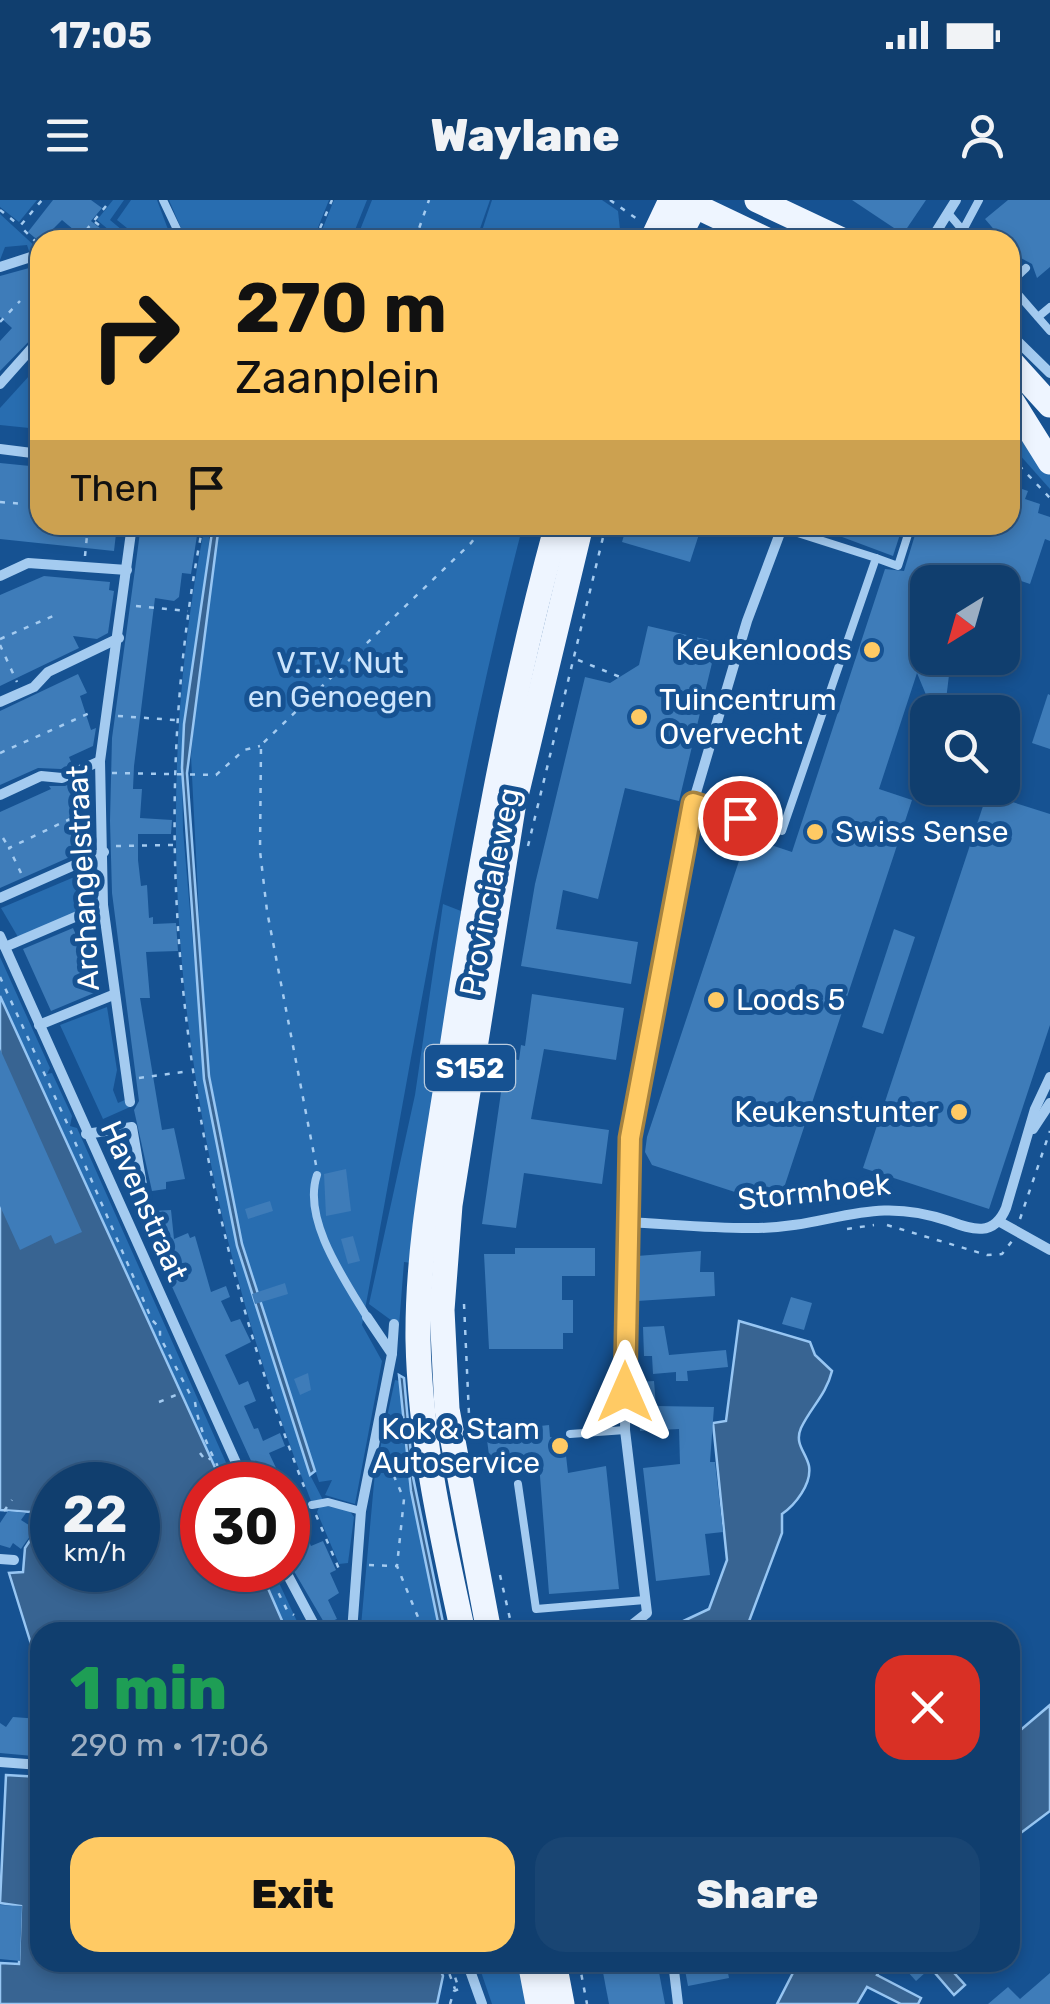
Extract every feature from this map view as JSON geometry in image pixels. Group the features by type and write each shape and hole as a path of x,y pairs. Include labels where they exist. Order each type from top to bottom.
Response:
{"main road":[{"path":"757,200 821,230"},
{"path":"661,230 687,201"},
{"path":"680,230 687,201"},
{"path":"687,201 746,230"},
{"path":"1020,372 1050,404"},
{"path":"1020,410 1050,438"},
{"path":"1020,415 1050,462"},
{"name":"Provincialeweg","path":"461,1622 423,1420 421,1275 489,815 520,662 554,535"},
{"name":"Provincialeweg","path":"487,1622 447,1409 442,1310 449,1222 513,808 579,535"},
{"path":"532,1972 538,2004"},
{"path":"556,1972 562,2004"}],"street":[{"path":"937,230 956,200"},
{"path":"0,266 30,257"},
{"path":"1020,344 1050,374"},
{"path":"0,384 30,350"},
{"path":"0,448 30,452"},
{"name":"Archangelstraat","path":"130,1102 103,905 101,767 103,709 119,638 131,535"},
{"path":"635,1622 646,1612 625,1430 630,1138 693,803 748,621 779,535"},
{"path":"0,576 28,563 127,570"},
{"path":"0,702 22,692 48,672 119,638"},
{"path":"0,795 41,776 62,778 101,767"},
{"path":"0,898 104,849"},
{"path":"3,942 103,905"},
{"name":"Havenstraat","path":"3,942 236,1462"},
{"path":"40,1024 113,995"},
{"path":"1050,1077 1035,1109 1032,1130 1000,1222 1050,1250"},
{"path":"1032,1130 1050,1103"},
{"path":"86,1134 132,1127 144,1202"},
{"name":"Stormhoek","path":"627,1222 759,1228 898,1208 979,1231 1000,1222"},
{"path":"367,1317 392,1354"},
{"path":"353,1622 361,1511 392,1354 394,1324"},
{"path":"0,1559 14,1560"},
{"path":"297,1592 313,1622"},
{"path":"0,1762 30,1764"},
{"path":"471,1972 482,2004"},
{"path":"674,1972 678,2004"}],"lane":[{"path":"163,200 177,230"},
{"path":"948,213 963,230 980,200"},
{"path":"1020,274 1026,268"},
{"path":"1020,296 1050,330"},
{"path":"1038,317 1050,307"},
{"path":"808,535 898,566 908,535"},
{"path":"693,803 782,832 876,558"},
{"path":"318,1175 312,1190 314,1213 367,1317"},
{"path":"570,1434 625,1430"},
{"path":"518,1484 536,1609 645,1600"},
{"path":"312,1505 328,1502 361,1511"}],"path":[{"path":"20,226 42,200"},
{"path":"86,230 111,200"},
{"path":"319,230 332,200"},
{"path":"419,230 429,200"},
{"path":"0,210 30,236"},
{"path":"94,221 105,230"},
{"path":"0,322 20,300"},
{"path":"1020,466 1050,498"},
{"path":"0,502 24,504"},
{"path":"84,567 87,535"},
{"path":"201,535 176,720 174,844 192,1071 218,1218 272,1404 312,1505"},
{"path":"101,767 216,775 244,750 261,746 474,535"},
{"name":"Provincialeweg","path":"524,863 604,535"},
{"path":"122,604 189,611"},
{"path":"22,692 0,642 52,616"},
{"path":"576,660 620,677"},
{"path":"0,754 103,709 176,720"},
{"path":"261,746 263,881 318,1175"},
{"path":"9,848 72,818"},
{"path":"4,838 28,886"},
{"path":"104,849 174,844"},
{"path":"0,976 124,1246 181,1384 194,1400 197,1419 220,1462"},
{"path":"126,1080 192,1071"},
{"path":"463,1298 470,1422"},
{"path":"159,1402 183,1392"},
{"path":"200,1453 206,1461 211,1458"},
{"path":"369,1468 393,1474 404,1499 397,1566 420,1622"},
{"path":"4,1511 12,1500"},
{"path":"500,1574 511,1622"},
{"path":"277,1592 287,1610 297,1617"},
{"path":"450,2004 459,1989 451,1972"},
{"path":"581,1972 587,2004"}],"green space":[{"path":"0,200 37,200 19,222 0,207"},
{"path":"113,200 124,200 110,220 122,230 109,230 97,220"},
{"path":"131,200 157,200 168,230 130,230 117,220"},
{"path":"169,200 329,200 317,230 182,230"},
{"path":"334,200 367,200 355,230 322,230"},
{"path":"372,200 490,200 480,230 360,230"},
{"path":"492,200 602,200 618,211 620,230 482,230"},
{"path":"0,214 30,242 30,251 27,245 5,247 0,260"},
{"path":"30,375 30,428 0,425 0,408"},
{"path":"1020,430 1050,471 1050,489 1020,455"},
{"name":"V.T.V. Nut en Genoegen","path":"203,535 209,535 182,771 197,992 200,934 191,756 217,535 520,535 455,823 362,1325 382,1361 355,1504 325,1495 332,1480 319,1482 242,1244 200,1025 204,1079 237,1246 306,1462 297,1462 234,1265 207,1143 188,1020 178,897 177,773 186,648"},
{"path":"98,867 98,903 18,937 1,908"},
{"path":"443,904 461,911 412,1263 404,1262 399,1326 369,1304 415,1095"},
{"path":"0,957 50,1068 47,1074 52,1073 72,1116 70,1126 77,1128 226,1462 213,1462 0,996"},
{"path":"107,1007 117,1070 113,1090 118,1103 127,1099 130,1107 103,1119 60,1025"},
{"path":"395,1380 399,1381 411,1491 438,1622 361,1622 375,1472"},
{"name":"V.T.V. Nut en Genoegen","path":"310,1475 323,1500 310,1498"},
{"path":"320,1505 349,1510 354,1517 348,1563 339,1564 317,1512"},
{"path":"270,1592 283,1592 297,1622 283,1622"},
{"path":"481,1972 522,1972 528,2004 492,2004"}],"shaded area":[{"path":"212,535 218,535 187,773 209,1076 242,1244 315,1471 310,1475 310,1462 306,1462 237,1246 204,1079 182,768 184,724"},
{"path":"0,996 213,1462 180,1462 180,1592 270,1592 283,1622 30,1622 30,1641 9,1573 23,1572 25,1548 30,1540 30,1592 160,1592 160,1462 30,1462 30,1512 0,1510"},
{"path":"739,1321 810,1342 815,1355 832,1371 799,1434 809,1466 808,1480 797,1500 782,1514 782,1533 749,1622 681,1622 709,1609 727,1560 713,1423 726,1421"},
{"path":"399,1375 404,1378 413,1477 443,1622 438,1622 411,1491"},
{"path":"1050,1705 1050,1811 1020,1834 1020,1730"},
{"path":"6,1775 30,1776 30,1972 441,1972 443,1976 437,2004 0,2004 0,1963 19,1964 21,1906 0,1903"},
{"path":"793,1972 879,1972 877,1975 921,1998 918,2004 901,2004 867,1987 857,2004 777,2004"},
{"path":"934,1972 953,1972 965,1985 954,1995"}],"building":[{"path":"53,200 91,200 102,208 91,221 102,230 74,230 62,220 52,230 28,232"},
{"path":"852,200 926,200 906,230 897,230"},
{"path":"1008,200 1050,200 1050,267 1037,278 1032,264 1020,258 1020,230 994,230 985,219"},
{"path":"30,268 30,340 0,371 0,341 12,328 0,317 0,276"},
{"path":"0,463 30,466 30,535 116,535 114,551 0,539"},
{"path":"1020,488 1028,491 1025,499 1040,504 1038,513 1050,517 1050,541 1045,539 1030,584 1020,581 1020,565 910,565 910,675 916,675 879,789 910,799 910,805 778,1206 652,1165 645,1152 647,1137 747,837 792,852 885,569 904,571 915,535 1020,535"},
{"path":"140,535 197,535 191,574 182,573 179,597 174,601 155,598 134,766 133,789 142,789 140,818 172,820 171,834 138,834 138,860 141,886 147,885 149,918 153,917 153,924 176,923 178,951 146,952 150,998 140,998 162,1130 174,1128 185,1179 166,1182 166,1189 152,1191 134,1110 139,1101 112,893 112,738"},
{"path":"624,535 699,535 690,562 622,542"},
{"path":"837,535 900,535 893,556"},
{"path":"44,576 110,582 109,590 114,591 108,633 97,639 73,636 79,648 0,686 0,595"},
{"path":"648,626 717,642 679,801 625,788 598,899 563,890 556,929 638,942 631,984 521,966 535,884 585,677 610,683 639,665"},
{"path":"78,674 87,693 80,696 91,730 96,728 93,746 69,757 72,764 61,769 38,768 0,785 0,711"},
{"path":"918,675 949,675 947,695 926,695"},
{"path":"1050,695 1050,749 1032,743"},
{"path":"90,775 88,832 82,835 88,849 0,888 0,812 51,789 49,786 65,786"},
{"path":"1020,804 1050,814 1050,1025 989,1209 863,1168 983,805"},
{"path":"73,928 83,951 92,948 94,993 51,1011 23,949"},
{"path":"894,929 915,937 883,1034 862,1027"},
{"path":"532,994 624,1008 616,1060 544,1049 531,1119 609,1130 602,1184 524,1173 516,1228 482,1224 506,1058 519,1060 521,1045 525,1046"},
{"path":"0,1049 82,1232 55,1244 51,1235 20,1250 0,1206"},
{"path":"346,1169 351,1211 326,1216 324,1174"},
{"path":"270,1201 273,1211 248,1219 245,1209"},
{"path":"171,1210 174,1239 188,1233 190,1238 195,1236 211,1292 226,1286 230,1297 221,1301 231,1322 240,1319 251,1342 225,1355 239,1385 248,1381 256,1401 244,1406 254,1429 258,1428 263,1441 280,1433 285,1446 269,1453 273,1462 252,1462 154,1247 152,1211"},
{"path":"353,1236 360,1261 348,1264 341,1239"},
{"path":"515,1248 595,1248 595,1276 562,1276 562,1300 573,1300 573,1333 563,1333 563,1349 489,1349 484,1254 515,1254"},
{"path":"701,1251 700,1272 714,1272 715,1296 637,1301 637,1256"},
{"path":"285,1283 288,1294 255,1304 252,1294"},
{"path":"791,1297 812,1303 804,1330 782,1324"},
{"path":"664,1326 669,1355 726,1350 728,1367 687,1371 688,1381 676,1381 676,1372 653,1374 652,1356 644,1356 643,1327"},
{"path":"308,1373 311,1390 300,1395 294,1379"},
{"path":"654,1381 656,1406 714,1407 710,1462 715,1462 723,1532 705,1534 710,1575 656,1581 643,1468 680,1464 679,1429 640,1431 637,1382"},
{"path":"549,1425 550,1437 564,1438 568,1473 606,1466 619,1589 549,1594 539,1463 503,1467 503,1462 490,1463 486,1432"},
{"path":"8,1511 26,1513 21,1520 30,1526 30,1536 21,1549 13,1543 10,1548 0,1545 0,1523"},
{"path":"323,1541 336,1570 330,1573 339,1593 328,1600 337,1619 324,1622 306,1592 310,1592 310,1544"},
{"path":"13,1717 30,1718 30,1756 0,1753 0,1723 6,1727"},
{"path":"0,1905 22,1906 20,1961 0,1959"},
{"path":"603,1972 659,1972 665,2004 609,2004"},
{"path":"685,1972 728,1972 729,1978 688,1986"},
{"path":"908,1972 926,1972 916,1981"},
{"path":"1050,1973 1050,2004 988,2004 1008,1987 1020,1999"}],"place":[{"name":"Keukenloods","path":"872,650"},
{"name":"Tuincentrum Overvecht","path":"639,717"},
{"name":"Swiss Sense","path":"815,832"},
{"name":"Loods 5","path":"716,1000"},
{"name":"Keukenstunter","path":"959,1112"},
{"name":"Kok & Stam Autoservice","path":"560,1446"}],"route":[{"path":"625,1392 630,1138 668,919 693,803 740,818"}]}
